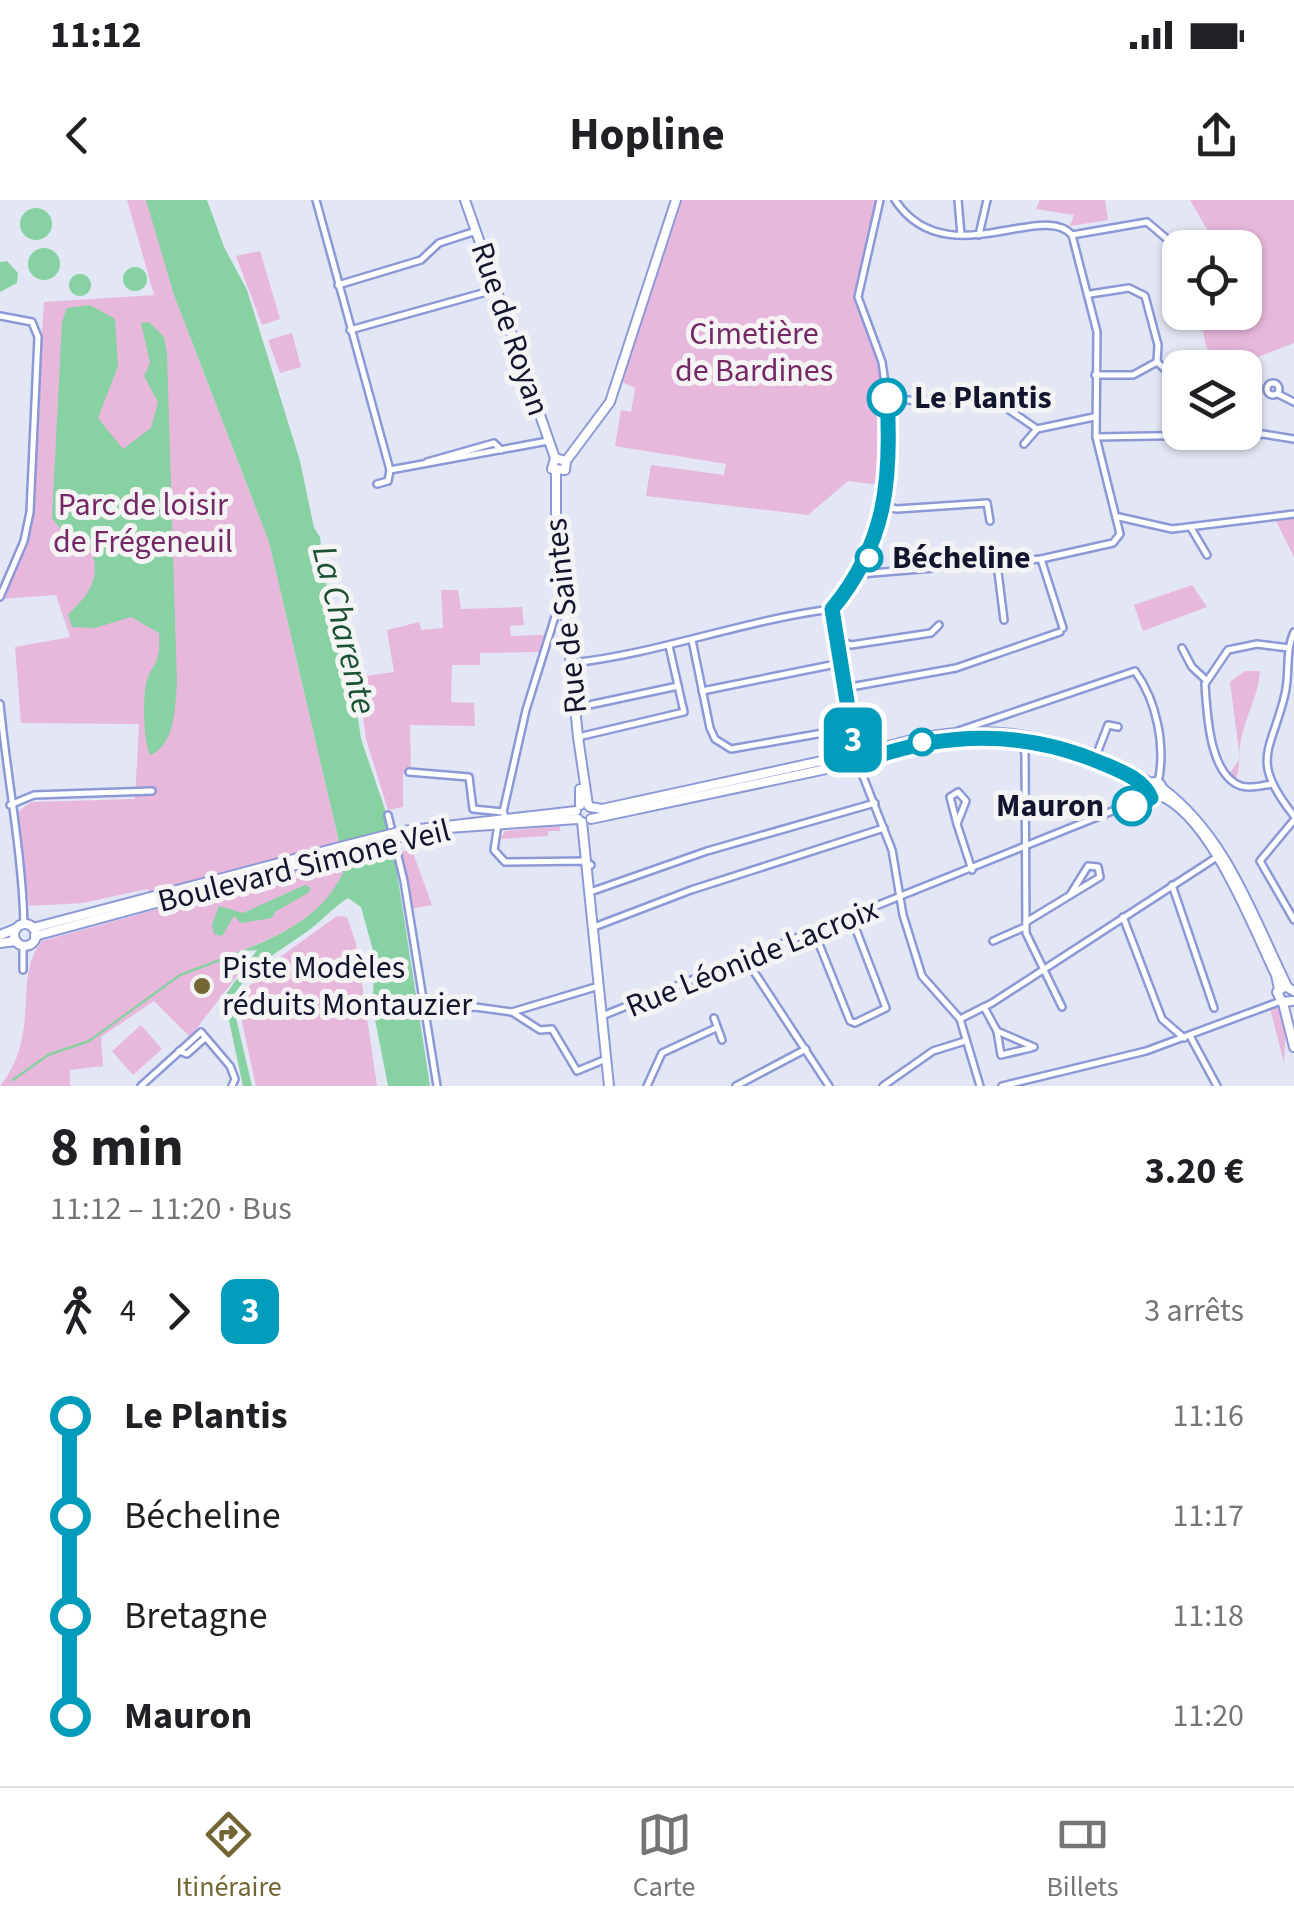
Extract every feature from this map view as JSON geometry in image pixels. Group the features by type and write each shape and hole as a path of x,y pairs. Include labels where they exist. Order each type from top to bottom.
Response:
{"main road":[{"name":"Rue de Royan","path":"464,200 555,458 551,464 556,472"},
{"path":"556,472 565,470 566,461 610,402 676,200"},
{"path":"555,458 566,461"},
{"name":"Rue de Saintes","path":"556,472 609,1086"},
{"path":"857,759 926,734 1028,734 1096,756 1155,789 1201,822 1220,850 1294,1012"},
{"path":"857,759 927,740 1018,739 1102,762 1155,789 1191,820 1217,857 1287,993 1294,1047"},
{"name":"Boulevard Simone Veil","path":"31,929 404,834 487,819 584,814 857,759"},
{"name":"Boulevard Simone Veil","path":"404,834 502,818"},
{"name":"Rue de Saintes","path":"588,863 594,927"},
{"path":"0,935 15,929 31,929"},
{"path":"15,929 20,944"},
{"path":"20,944 31,929"},
{"path":"0,943 20,944"}],"street":[{"path":"316,200 390,470 388,481 377,484"},
{"path":"572,663 669,646 832,609 862,571 876,540 881,506 887,397 882,362 858,297 880,200"},
{"path":"862,571 1040,559 1112,544 1118,538 1119,517 1096,437 1098,332 1072,235 1060,225 1047,223 961,235 921,225 896,200"},
{"path":"958,200 961,235"},
{"path":"978,235 988,200"},
{"path":"1072,235 1147,222 1162,234"},
{"path":"338,285 420,260 440,243 476,231"},
{"path":"350,330 497,288"},
{"path":"1090,294 1129,288 1146,296 1151,331 1158,345 1156,362"},
{"path":"0,596 20,554 30,512 38,337 32,322 2,318"},
{"path":"1096,375 1133,375 1156,362"},
{"path":"1156,362 1162,367"},
{"path":"1278,394 1294,402"},
{"path":"887,397 916,401 992,398 1037,429"},
{"path":"1024,444 1037,429 1094,416"},
{"path":"1262,434 1294,439"},
{"path":"1096,437 1162,435"},
{"path":"390,470 548,441"},
{"path":"881,506 898,510 985,502 990,521"},
{"path":"1119,517 1172,529 1294,514"},
{"path":"1190,527 1207,555"},
{"path":"844,688 956,668 1062,630 1040,559"},
{"path":"997,563 1004,620"},
{"path":"565,590 559,594 526,710 494,850 505,862 588,863"},
{"path":"832,609 857,759 884,828 922,976 960,1019 979,1086"},
{"path":"837,640 851,645 931,632 939,625"},
{"path":"1294,632 1289,648 1290,690 1266,744 1273,784 1294,818 1260,861 1294,920"},
{"path":"692,640 715,739 731,749 852,728"},
{"path":"1206,680 1232,648 1257,644 1289,648"},
{"path":"578,737 684,712 669,646"},
{"path":"1182,648 1192,667 1206,680 1215,747 1226,776 1244,787 1273,784"},
{"path":"702,691 840,662"},
{"path":"958,731 987,718 1135,671 1159,730 1162,766 1155,789"},
{"path":"575,708 678,686"},
{"path":"0,704 10,805 20,840 31,929"},
{"path":"987,718 990,731"},
{"path":"1096,756 1108,725 1118,727"},
{"path":"1018,739 1025,753 1026,924 1062,1008"},
{"path":"1025,753 1033,742"},
{"path":"408,772 469,777 473,809 469,821"},
{"name":"Rue Léonide Lacroix","path":"602,1016 1026,849 1155,789"},
{"path":"10,805 34,795 152,790"},
{"path":"957,824 966,801 958,792 950,798 957,824 972,870"},
{"path":"593,891 707,851 876,803"},
{"path":"473,809 502,818"},
{"path":"473,809 487,819"},
{"path":"388,814 438,1086"},
{"path":"594,927 691,890 884,828"},
{"path":"960,1019 1217,857"},
{"path":"993,941 1026,924 1100,877 1098,866 1088,866 1070,895"},
{"path":"1172,886 1214,1008"},
{"path":"1122,918 1173,1042"},
{"path":"816,934 850,1020 856,1023 886,1008 852,919"},
{"path":"20,944 23,970"},
{"path":"747,961 829,1086"},
{"path":"427,1014 475,1008 512,1012 600,986"},
{"path":"1002,1086 1173,1042 1287,993"},
{"path":"984,1007 997,1031 1000,1055 1034,1047 997,1031"},
{"path":"512,1012 540,1030 552,1029 577,1071 606,1059"},
{"path":"714,1018 722,1040"},
{"path":"647,1086 662,1053 716,1028"},
{"path":"1169,1028 1187,1037 1217,1086"},
{"path":"140,1086 200,1032 230,1066 234,1084"},
{"path":"883,1086 933,1052 966,1041"},
{"path":"736,1086 806,1050"},
{"path":"1042,1077 1043,1086"}],"green space":[{"name":"Parc de loisir de Frégeneuil","path":"127,200 148,200 174,295 269,542 345,867 337,885 312,913 280,934 226,956 240,972 190,1037 154,1001 101,1037 103,1066 70,1070 70,1086 0,1086 20,1046 29,972 42,941 158,909 147,889 83,903 29,906 18,812 31,802 135,799 139,724 21,723 15,647 70,637 56,595 0,599 28,544 44,302 154,295"},
{"name":"Cimetière de Bardines","path":"682,200 877,200 853,298 878,360 882,385 885,417 880,485 848,481 808,515 646,496 651,465 724,475 726,464 615,446 621,410 631,412 635,388 622,382"},
{"path":"1040,200 1105,200 1108,220 1070,226 1074,215 1036,209"},
{"path":"1190,200 1294,200 1294,343 1262,355 1262,350 1206,347 1203,330 1262,330 1262,230 1207,230"},
{"path":"260,251 280,319 262,325 236,256"},
{"path":"292,333 301,367 280,373 268,340"},
{"path":"1274,517 1294,519 1294,557"},
{"path":"1192,585 1207,607 1143,631 1134,605"},
{"path":"441,590 458,590 461,609 522,607 524,625 510,626 511,636 544,635 540,652 480,653 480,665 452,665 451,702 474,703 475,726 410,725 411,771 403,774 403,807 388,810 366,739 358,677 394,672 387,630 419,622 421,630 443,628"},
{"path":"1245,671 1260,671 1243,731 1239,755 1230,682"},
{"path":"1239,760 1238,769 1236,779 1229,774"},
{"path":"560,826 560,831 548,831 548,836 500,839 505,831"},
{"path":"412,850 432,905 410,909 400,852"},
{"path":"337,916 347,917 356,943 377,1086 256,1086 237,999 273,962"},
{"path":"1277,1005 1286,1025 1284,1063 1270,1008"},
{"path":"141,1025 162,1049 133,1075 112,1051"}],"shaded area":[{"path":"146,200 207,200 224,247 247,290 300,461 314,528 320,537 324,576 352,676 361,739 389,821 430,1086 388,1086 373,1009 374,954 361,907 348,898 264,962 238,989 232,1001 252,1086 243,1086 224,997 257,950 241,951 303,920 328,896 345,867 269,542 174,295"},
{"path":"36,208 47,213 52,224 47,235 36,240 25,235 20,224 25,213"},
{"path":"44,248 55,253 60,264 55,275 44,280 33,275 28,264 33,253"},
{"path":"7,261 18,273 17,283 0,292 0,262"},
{"path":"135,267 147,279 135,291 123,279"},
{"path":"80,274 88,277 88,293 80,296 72,293 69,285 72,277"},
{"path":"90,305 115,319 118,366 98,418 123,449 151,428 158,402 144,376 150,363 141,323 149,322 164,337 167,354 177,684 169,735 150,755 144,699 157,658 159,633 131,617 95,628 72,627 68,615 92,584 94,557 91,546 66,536 52,518 62,322 67,308"},
{"path":"305,885 311,888 308,893 275,912 272,918 241,923 234,916 222,936 214,934 212,925 219,906 243,913"}],"waterway":[{"path":"13,1080 48,1055 89,1041 180,975 244,951"}],"bus line":[{"name":"3","path":"887,398 889,429 876,540 860,574 832,609 855,751 863,761 927,740 978,737 1036,742 1078,753 1126,773 1152,795 1132,806"}],"place":[{"name":"Le Plantis","path":"887,398"},
{"name":"Bécheline","path":"869,558"},
{"name":"Mauron","path":"1132,806"},
{"name":"Piste Modèles réduits Montauzier","path":"202,986"}],"water label":[{"name":"La Charente","path":"344,630"}]}
